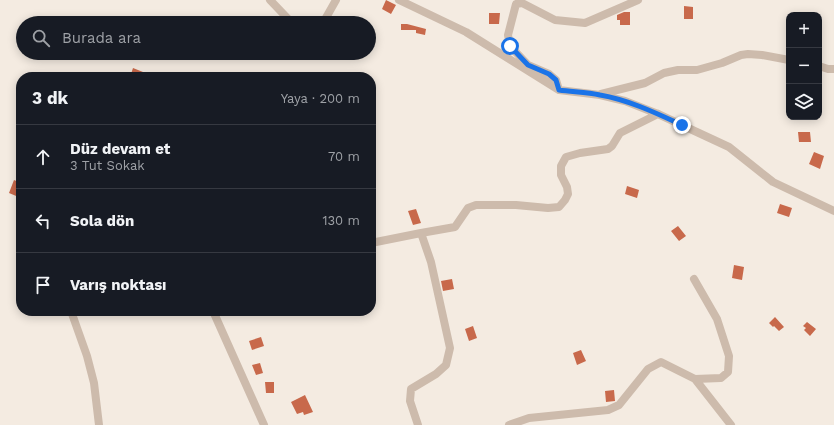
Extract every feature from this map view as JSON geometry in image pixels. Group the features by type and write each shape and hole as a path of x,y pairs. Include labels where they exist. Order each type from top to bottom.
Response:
{"street":[{"path":"270,0 285,16"},
{"path":"327,16 336,0"},
{"path":"399,0 466,32 559,90 600,95 625,101 658,114 729,147 774,182 834,212"},
{"path":"559,90 556,80 549,74 528,65 510,46 508,35 516,4 522,3 555,20 585,23 638,0"},
{"path":"600,95 645,83 664,73 678,70 697,70 722,63 741,55 762,55 786,59"},
{"path":"822,67 834,69"},
{"path":"376,242 455,227 468,208 476,205 516,205 548,208 559,207 568,194 567,187 561,175 561,166 566,158 580,153 608,149 612,146 620,133 658,114"},
{"path":"418,425 410,401 411,389 436,374 446,365 450,348 431,262 421,233"},
{"path":"694,279 717,318 729,356 728,372 721,378 695,379"},
{"path":"72,316 87,356 94,383 99,425"},
{"path":"215,316 264,425"},
{"path":"509,425 529,418 608,410 619,405 648,369 661,362 695,379 731,425"}],"building":[{"path":"386,0 396,5 391,14 382,9"},
{"path":"684,6 693,7 693,19 684,19"},
{"path":"624,12 630,12 630,25 620,25 620,20 617,20 617,15"},
{"path":"489,13 500,13 499,24 489,24"},
{"path":"401,24 426,29 425,35 416,33 416,30 401,30"},
{"path":"133,68 143,72 132,72"},
{"path":"798,132 810,132 811,142 799,142"},
{"path":"814,152 824,156 820,169 809,164"},
{"path":"14,180 16,181 16,196 9,193"},
{"path":"627,186 639,190 637,198 625,194"},
{"path":"780,204 792,208 789,217 777,213"},
{"path":"416,209 421,223 413,225 408,211"},
{"path":"678,226 686,236 679,241 671,231"},
{"path":"734,265 744,267 742,280 732,278"},
{"path":"452,279 454,289 443,291 441,281"},
{"path":"775,317 784,327 779,331 769,323"},
{"path":"807,322 816,329 810,336 804,330 806,328 803,326"},
{"path":"473,326 477,338 469,341 465,329"},
{"path":"261,337 264,346 252,350 249,341"},
{"path":"581,350 586,361 577,365 573,353"},
{"path":"260,363 263,373 256,375 252,365"},
{"path":"265,382 274,382 274,393 266,393"},
{"path":"614,390 615,401 606,402 605,391"},
{"path":"305,395 313,412 304,415 303,412 297,414 291,402"}],"route":[{"path":"510,46 528,65 549,74 556,80 559,90 600,95 625,101 682,125"}]}
